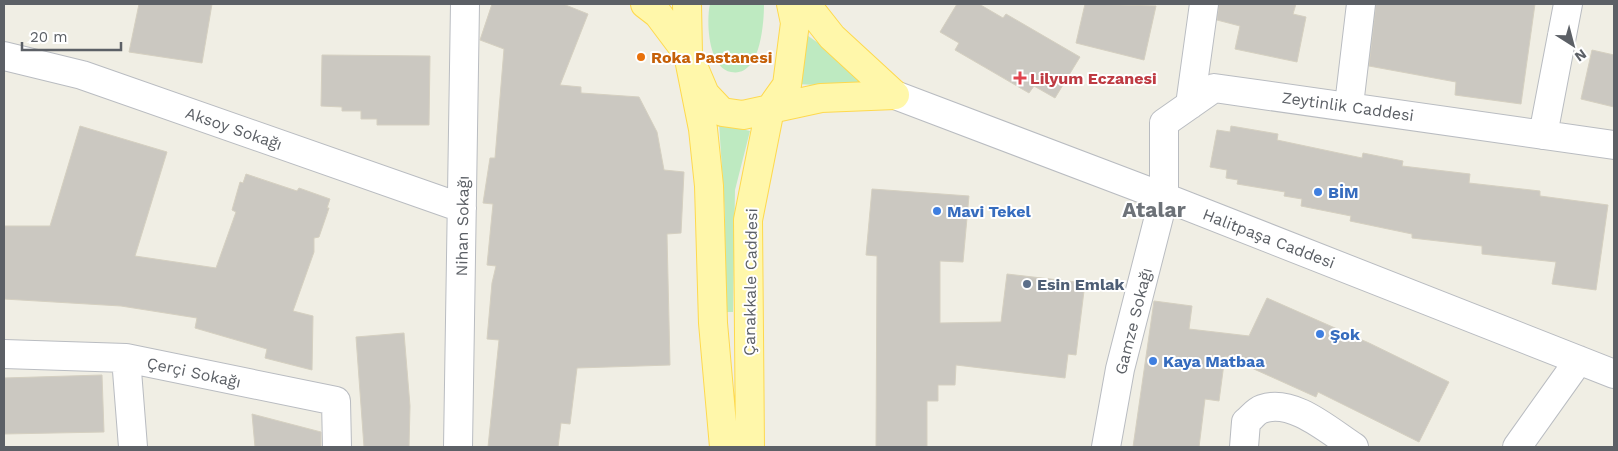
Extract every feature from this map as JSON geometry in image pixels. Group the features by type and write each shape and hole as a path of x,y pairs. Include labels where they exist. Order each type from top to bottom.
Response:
{"main road":[{"path":"646,4 658,14 688,54 704,94 722,112 743,115 821,98 895,95"},
{"name":"Çanakkale Caddesi","path":"687,4 688,54 703,129 709,186 713,323 724,447"},
{"name":"Çanakkale Caddesi","path":"750,447 748,220 770,109 787,85 794,23 791,4"},
{"path":"806,4 832,37 895,95"}],"street":[{"name":"Nihan Sokağı","path":"458,447 465,4"},
{"path":"1190,105 1204,4"},
{"path":"1348,105 1361,4"},
{"path":"1543,135 1568,4"},
{"name":"Aksoy Sokağı","path":"4,56 82,75 462,208"},
{"name":"Zeytinlik Caddesi","path":"1164,197 1164,123 1214,88 1348,105 1614,145"},
{"name":"Halitpaşa Caddesi","path":"895,95 1164,197 1614,374"},
{"name":"Gamze Sokağı","path":"1106,447 1120,369 1164,197"},
{"name":"Çerçi Sokağı","path":"4,354 126,358 336,402 337,447"},
{"path":"126,358 133,447"},
{"path":"1517,447 1579,360"},
{"path":"1244,447 1246,422 1261,409 1282,407 1306,416 1354,447"}],"green space":[{"path":"710,4 764,4 759,47 755,58 741,72 731,72 723,69 717,62 710,43 708,21"},
{"path":"804,33 879,86 876,88 796,84"},
{"path":"719,123 750,131 735,190 733,312 724,312 725,215"}],"building":[{"path":"139,4 212,4 202,63 129,52"},
{"path":"492,4 563,4 588,14 560,85 581,87 581,93 639,97 657,132 664,170 684,172 681,233 667,234 670,365 577,368 570,424 561,423 558,447 488,447 499,340 487,339 492,283 496,266 487,265 493,204 483,203 490,158 495,158 504,49 480,40"},
{"path":"957,4 979,4 1003,18 1006,14 1080,57 1055,98 1034,86 1029,93 955,50 959,43 940,32"},
{"path":"1085,4 1156,6 1144,60 1076,43"},
{"path":"1219,4 1296,4 1293,14 1306,17 1297,62 1235,49 1240,26 1217,20"},
{"path":"1376,4 1535,4 1521,104 1455,95 1456,82 1369,66"},
{"path":"1592,50 1614,55 1614,107 1581,99"},
{"path":"322,55 430,56 429,125 377,125 377,119 361,119 361,111 342,111 342,107 321,106"},
{"path":"80,126 167,152 135,256 216,268 236,212 232,210 240,182 243,183 246,174 297,191 299,188 330,199 327,208 329,208 319,237 314,238 314,252 293,311 313,316 312,370 265,358 267,349 195,328 197,318 121,306 4,299 4,226 50,226"},
{"path":"1231,126 1278,134 1277,140 1362,158 1363,153 1403,161 1402,166 1470,174 1469,183 1540,191 1540,196 1608,205 1596,290 1552,284 1556,262 1482,254 1482,246 1412,238 1412,234 1350,221 1351,216 1301,206 1302,199 1284,196 1285,192 1237,184 1238,180 1226,178 1227,170 1210,167 1217,130 1230,132"},
{"path":"872,189 969,196 963,262 940,261 940,323 1001,322 1007,274 1085,283 1076,355 1068,354 1065,378 956,365 955,385 938,385 938,401 927,401 927,447 876,447 877,256 866,255"},
{"path":"1267,298 1369,343 1449,382 1419,442 1318,392 1316,397 1225,356 1219,401 1205,399 1199,447 1133,447 1154,301 1192,306 1189,329 1249,336"},
{"path":"404,333 410,406 409,447 364,447 356,337"},
{"path":"102,375 104,432 4,434 4,378"},
{"path":"252,414 321,432 321,447 255,447"}],"place":[{"name":"Roka Pastanesi","path":"641,57"},
{"name":"Lilyum Eczanesi","path":"1020,78"},
{"name":"BİM","path":"1318,192"},
{"name":"Mavi Tekel","path":"937,211"},
{"name":"Esin Emlak","path":"1027,284"},
{"name":"Şok","path":"1320,334"},
{"name":"Kaya Matbaa","path":"1153,361"}],"district":[{"name":"Atalar","path":"1154,210"}]}
